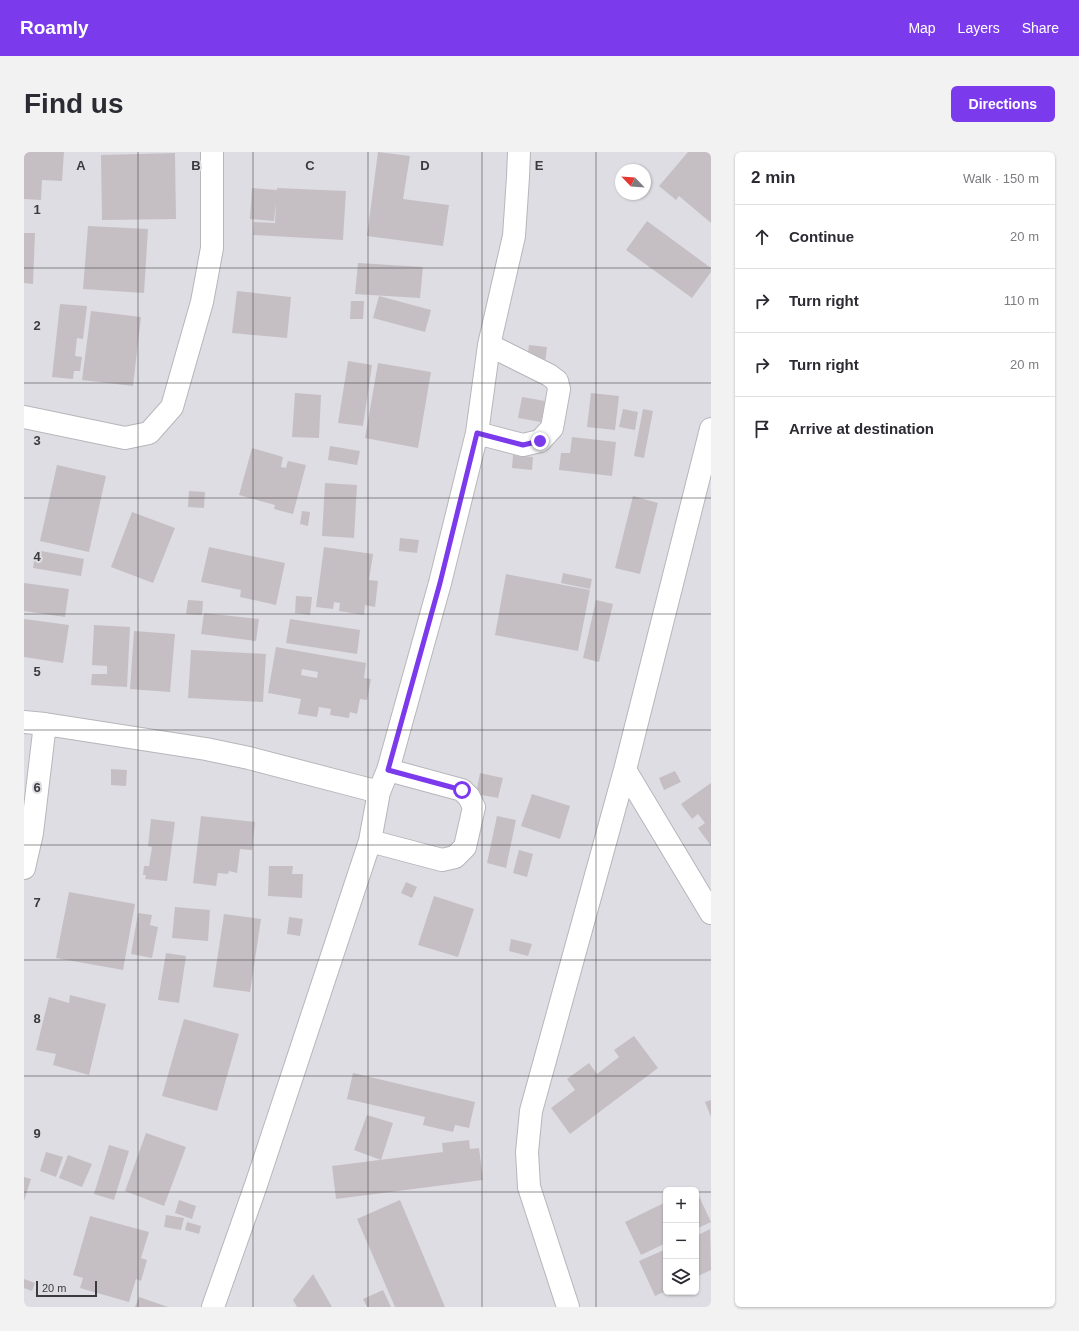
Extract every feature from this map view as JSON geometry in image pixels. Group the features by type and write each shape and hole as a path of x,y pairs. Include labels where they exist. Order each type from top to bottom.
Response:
{"street":[{"path":"24,417 125,438 149,433 172,408 202,302 212,248 212,152"},
{"path":"213,1307 370,841 379,792 388,770 440,583 477,433 489,345 514,236 518,152"},
{"path":"477,433 523,445 540,441 552,428 559,389 558,381 549,375 489,345"},
{"path":"568,1307 529,1187 527,1152 531,1111 625,770 711,429"},
{"path":"24,868 32,833 34,723 206,749 249,758 379,792"},
{"path":"370,841 442,860 455,857 465,847 474,807 470,797 462,790 388,770"},
{"path":"625,770 710,909"}],"building":[{"path":"24,152 64,152 62,181 42,180 41,200 24,199"},
{"path":"378,152 410,156 403,199 449,205 443,246 367,236"},
{"path":"688,152 711,152 711,223 679,196 676,200 659,186"},
{"path":"175,153 176,219 102,220 101,155"},
{"path":"252,188 277,190 277,188 346,191 343,240 253,235 254,222 275,223 276,202 274,221 250,219"},
{"path":"647,221 711,268 711,272 692,298 626,250"},
{"path":"88,226 148,229 144,293 83,289"},
{"path":"24,233 35,233 33,284 24,283"},
{"path":"358,263 423,267 420,298 355,294"},
{"path":"237,291 291,297 287,338 232,333"},
{"path":"379,296 431,310 425,332 373,318"},
{"path":"351,301 364,301 363,319 350,319"},
{"path":"60,304 87,306 83,339 77,338 75,356 82,357 80,371 74,371 73,379 52,377"},
{"path":"91,311 141,317 133,386 82,380"},
{"path":"529,345 547,347 545,363 527,361"},
{"path":"348,361 372,365 363,426 338,423"},
{"path":"378,363 431,372 418,448 365,438"},
{"path":"295,393 321,395 319,438 292,437"},
{"path":"591,393 619,396 615,430 587,427"},
{"path":"522,397 545,401 541,422 518,418"},
{"path":"623,409 638,412 635,430 619,427"},
{"path":"643,409 653,411 644,458 634,456"},
{"path":"572,437 616,442 612,476 559,470 561,453 570,453"},
{"path":"330,446 360,451 357,465 328,460"},
{"path":"252,448 283,457 281,467 286,468 288,461 306,465 293,514 274,509 275,505 239,495"},
{"path":"513,455 533,457 532,470 512,468"},
{"path":"57,465 106,476 89,552 40,541"},
{"path":"325,483 357,485 354,538 322,536"},
{"path":"189,491 205,492 204,508 188,507"},
{"path":"633,496 658,503 640,574 615,568"},
{"path":"302,511 310,512 308,526 300,524"},
{"path":"132,512 175,528 153,583 111,567"},
{"path":"400,538 419,540 417,553 399,551"},
{"path":"209,547 285,563 276,605 240,597 241,590 201,582"},
{"path":"324,547 373,554 369,580 378,581 375,607 365,605 364,615 339,611 340,603 334,602 333,609 316,607"},
{"path":"36,550 84,559 81,576 33,568"},
{"path":"563,573 592,579 590,589 561,583"},
{"path":"506,574 590,590 578,651 495,635"},
{"path":"24,583 69,589 65,617 24,611"},
{"path":"296,596 312,597 310,615 295,613"},
{"path":"188,600 203,601 202,615 186,614"},
{"path":"596,600 613,604 599,662 583,658"},
{"path":"204,613 259,619 256,641 201,634"},
{"path":"24,619 69,625 63,663 24,657"},
{"path":"290,619 360,630 357,654 286,643"},
{"path":"94,625 130,627 127,687 91,685 92,674 107,674 107,666 92,665"},
{"path":"134,631 175,634 170,692 130,689"},
{"path":"276,647 366,663 364,678 371,679 367,700 360,699 357,714 350,712 349,718 330,715 331,709 319,707 317,717 298,714 301,699 268,693","holes":["302,669 318,672 317,678 301,675"]},
{"path":"191,650 266,654 263,702 188,698"},
{"path":"111,769 127,770 126,786 111,785"},
{"path":"675,771 681,782 664,790 659,778"},
{"path":"480,773 503,778 498,798 476,794"},
{"path":"711,783 711,846 698,828 705,823 698,814 692,819 681,804"},
{"path":"532,794 570,806 560,839 521,826"},
{"path":"201,816 255,822 252,850 240,849 237,873 229,871 228,874 218,873 216,886 193,883"},
{"path":"497,816 516,820 506,868 487,863"},
{"path":"151,819 175,822 167,881 145,879 146,875 143,875 144,866 149,866 152,847 148,846"},
{"path":"519,850 533,854 527,877 513,873"},
{"path":"269,866 293,866 292,874 303,874 302,898 268,896"},
{"path":"406,882 417,887 412,898 401,893"},
{"path":"69,892 135,904 123,970 56,958"},
{"path":"434,896 474,909 458,957 418,945"},
{"path":"175,907 210,910 208,941 172,938"},
{"path":"138,913 152,915 150,925 158,927 152,958 131,954"},
{"path":"224,914 261,919 250,992 213,987"},
{"path":"289,917 303,919 300,936 287,934"},
{"path":"511,939 532,944 528,956 509,951"},
{"path":"166,953 186,956 179,1003 158,1000"},
{"path":"70,995 106,1004 89,1075 53,1065 56,1054 36,1050 49,997 69,1003"},
{"path":"184,1019 239,1034 217,1111 162,1096"},
{"path":"634,1036 658,1068 570,1134 551,1108 575,1090 567,1079 589,1063 597,1074 619,1057 614,1050"},
{"path":"353,1073 475,1102 469,1128 455,1125 453,1132 423,1125 425,1117 347,1099"},
{"path":"711,1100 711,1117 705,1102"},
{"path":"367,1115 393,1123 381,1160 354,1150"},
{"path":"146,1133 186,1147 164,1206 125,1191"},
{"path":"469,1140 470,1149 479,1148 483,1180 336,1199 332,1166 443,1152 442,1143"},
{"path":"109,1145 129,1151 114,1200 94,1194"},
{"path":"46,1152 63,1157 56,1177 40,1171"},
{"path":"68,1155 92,1164 82,1187 59,1178"},
{"path":"24,1177 31,1179 24,1201"},
{"path":"699,1196 711,1222 699,1228"},
{"path":"179,1200 196,1206 192,1219 175,1213"},
{"path":"400,1200 445,1307 395,1307 357,1219"},
{"path":"663,1203 663,1244 641,1255 625,1222"},
{"path":"166,1215 184,1218 181,1230 164,1227"},
{"path":"90,1216 149,1232 141,1258 147,1260 141,1281 136,1279 129,1302 80,1288 83,1278 73,1275"},
{"path":"187,1222 201,1226 199,1234 185,1230"},
{"path":"710,1229 711,1270 699,1276 699,1259 699,1234"},
{"path":"663,1250 663,1292 655,1296 639,1261"},
{"path":"313,1274 332,1307 297,1307 293,1300"},
{"path":"24,1279 35,1283 32,1291 24,1288"},
{"path":"383,1290 391,1307 367,1307 363,1299"},
{"path":"139,1297 168,1307 135,1307"}],"route":[{"path":"462,790 388,770 440,583 477,433 523,445 540,441"}]}
